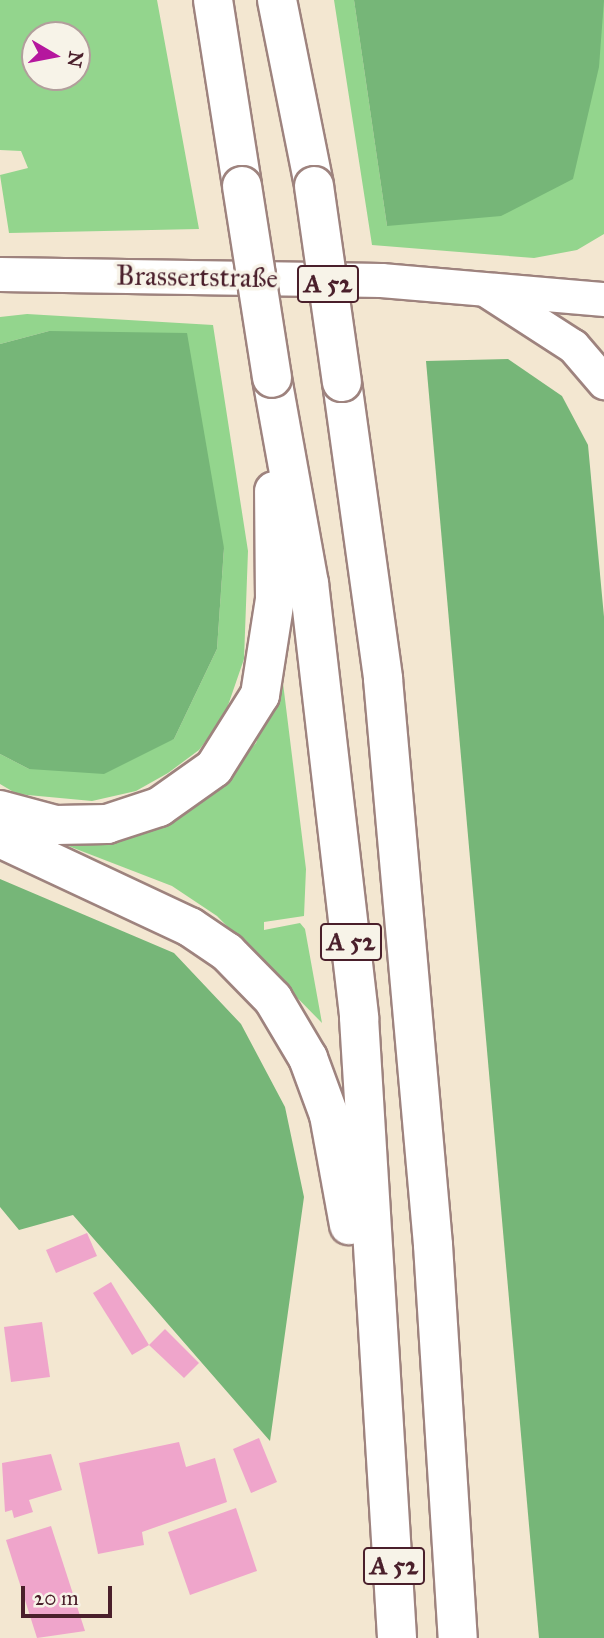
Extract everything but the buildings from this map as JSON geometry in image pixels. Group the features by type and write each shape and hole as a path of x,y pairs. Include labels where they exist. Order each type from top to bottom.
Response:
{"highway":[{"name":"A 52","path":"213,0 273,386 309,583 356,991 390,1494 397,1638"},
{"name":"A 52","path":"277,0 298,89 314,186 383,679 433,1245 458,1638"},
{"path":"291,0 298,89"},
{"path":"0,810 56,825 128,819 194,787 234,745 260,695 270,646 273,386"},
{"path":"0,838 190,927 251,975 292,1029 329,1115 344,1180 361,1356 390,1494"}],"main road":[{"name":"Brassertstraße","path":"0,274 478,285 604,299"},
{"path":"478,285 573,346 604,382"}],"green space":[{"path":"0,0 157,0 199,229 9,233 0,175 28,168 21,151 0,150"},
{"path":"334,0 354,0 387,226 604,0 604,234 577,250 534,258 372,245"},
{"path":"354,0 604,0 599,67 573,179 501,216 387,226"},
{"path":"27,314 213,325 248,551 244,659 224,717 199,750 168,773 136,791 92,801 17,794 0,784 0,754 29,769 174,739 217,649 224,548 49,331 0,344 0,317"},
{"path":"49,331 187,333 224,548 217,649 174,739 104,774 29,769 0,754 0,344"},
{"path":"508,359 562,396 588,445 604,617 604,1638 539,1638 426,361"},
{"path":"282,675 306,869 304,916 264,922 264,930 300,923 305,929 322,1023 217,916 172,886 58,842 164,823 194,806 256,743"},
{"path":"0,879 174,953 241,1024 285,1107 304,1197 270,1441 73,1215 19,1230 0,1207"}]}
